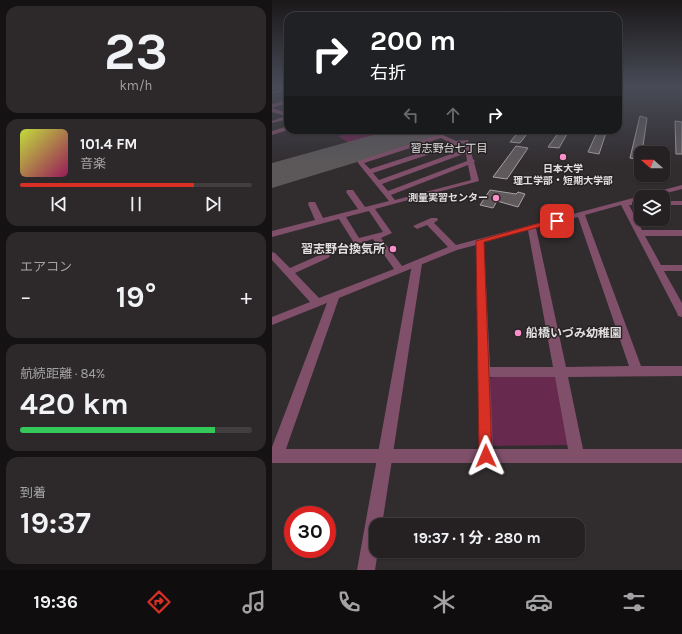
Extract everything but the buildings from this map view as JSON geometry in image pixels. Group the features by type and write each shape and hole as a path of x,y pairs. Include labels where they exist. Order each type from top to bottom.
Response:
{"street":[{"path":"272,133 284,129"},
{"path":"394,203 360,162 441,136 455,142"},
{"path":"272,234 475,181 472,161 466,141 455,142 368,172"},
{"path":"378,182 469,150"},
{"path":"386,194 472,161"},
{"path":"667,190 682,186"},
{"path":"341,216 357,240 388,233 350,192"},
{"path":"272,321 454,248 634,199"},
{"path":"623,202 634,203"},
{"path":"623,202 682,313"},
{"path":"670,203 682,203"},
{"path":"312,204 320,221"},
{"path":"581,214 637,371"},
{"path":"417,226 431,221 454,248"},
{"path":"532,227 577,456"},
{"path":"639,233 682,233"},
{"path":"375,236 400,270"},
{"path":"480,241 486,456"},
{"path":"272,255 317,302"},
{"path":"289,272 325,256"},
{"path":"366,570 417,264"},
{"path":"657,268 682,268"},
{"path":"335,295 274,456 682,456"},
{"path":"484,372 682,371"}],"shaded area":[{"path":"346,134 387,135 352,145 338,136"},
{"path":"493,376 555,376 571,445 492,446 490,379"}],"runway":[{"path":"272,176 414,134"}],"place":[{"name":"日本大学 理工学部・短期大学部","path":"563,157"},
{"name":"測量実習センター","path":"496,198"},
{"name":"習志野台換気所","path":"393,249"},
{"name":"船橋いづみ幼稚園","path":"518,333"}],"district":[{"name":"習志野台七丁目","path":"449,148"}],"route":[{"path":"486,456 480,241 557,221"}]}
